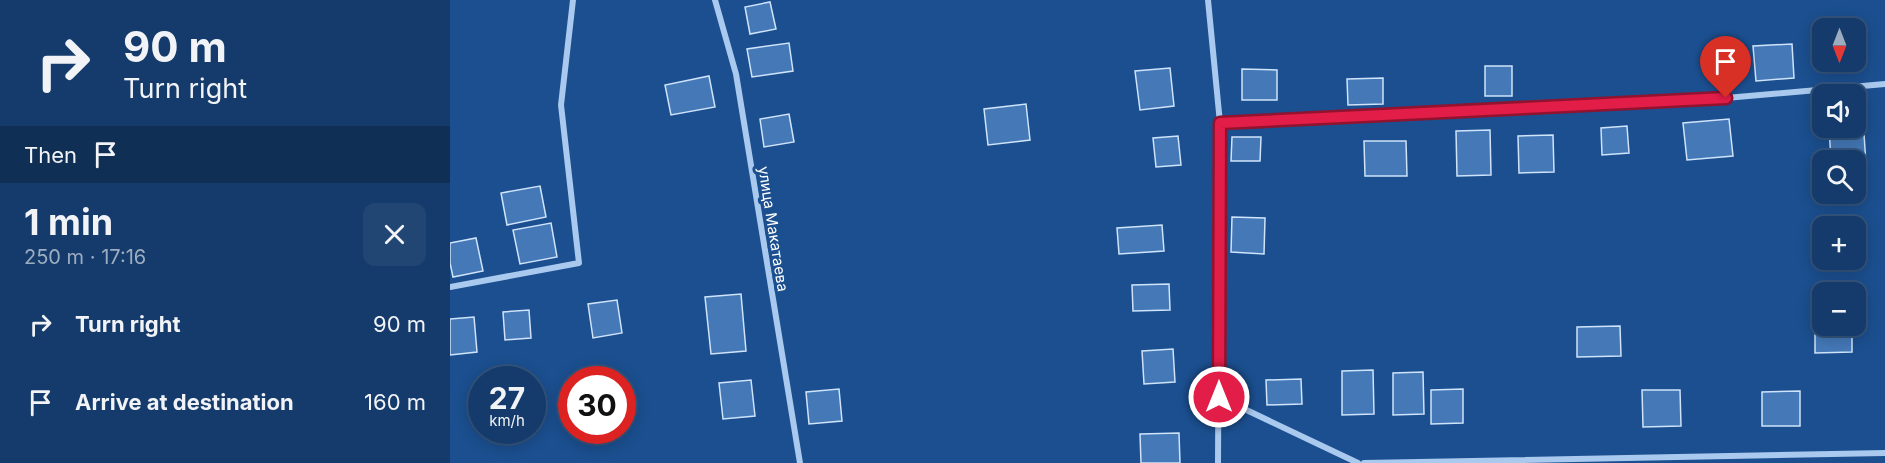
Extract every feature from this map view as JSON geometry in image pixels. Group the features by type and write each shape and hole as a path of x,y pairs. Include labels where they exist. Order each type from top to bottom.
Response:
{"street":[{"path":"450,287 579,263 561,105 573,0"},
{"name":"улица Макатаева","path":"715,0 736,74 800,463"},
{"path":"1208,0 1220,123 1218,463"},
{"path":"1220,123 1703,100 1885,84"},
{"path":"1219,397 1358,463"},
{"path":"1364,463 1885,453"}],"building":[{"path":"770,2 776,29 750,34 745,7"},
{"path":"789,43 793,71 752,77 747,49"},
{"path":"1792,44 1794,78 1756,81 1753,46"},
{"path":"1485,66 1512,66 1512,96 1485,96"},
{"path":"1170,68 1174,106 1140,110 1135,71"},
{"path":"1242,69 1277,70 1277,100 1242,100"},
{"path":"709,76 715,107 671,115 665,85"},
{"path":"1383,78 1383,104 1348,105 1347,79"},
{"path":"1026,104 1030,140 988,145 984,109"},
{"path":"789,114 794,142 764,147 760,119"},
{"path":"1729,119 1733,156 1687,160 1683,123"},
{"path":"1627,126 1629,153 1602,155 1601,128"},
{"path":"1490,130 1491,175 1457,176 1456,131"},
{"path":"1553,135 1554,172 1519,173 1518,136"},
{"path":"1178,136 1181,165 1156,167 1153,138"},
{"path":"1232,137 1261,137 1260,161 1231,161"},
{"path":"1830,138 1864,138 1865,150 1830,150"},
{"path":"1364,141 1406,141 1407,176 1365,176"},
{"path":"540,186 546,217 507,225 501,193"},
{"path":"1232,217 1265,218 1264,254 1231,252"},
{"path":"551,223 557,257 520,264 513,230"},
{"path":"1162,225 1164,251 1119,254 1117,228"},
{"path":"476,238 483,271 453,277 450,243"},
{"path":"1169,284 1170,310 1133,311 1132,285"},
{"path":"741,294 746,351 711,354 705,297"},
{"path":"617,300 622,333 593,338 588,304"},
{"path":"529,310 531,338 505,340 503,312"},
{"path":"474,317 477,352 450,355 450,319"},
{"path":"1620,326 1621,356 1577,357 1577,327"},
{"path":"1815,336 1852,336 1852,352 1815,353"},
{"path":"1173,349 1175,382 1144,384 1142,351"},
{"path":"1373,370 1374,414 1342,415 1342,371"},
{"path":"1423,372 1424,414 1393,415 1393,373"},
{"path":"1301,379 1302,404 1267,405 1266,380"},
{"path":"751,380 755,416 723,419 719,383"},
{"path":"839,389 842,421 809,424 806,392"},
{"path":"1463,389 1463,423 1431,424 1431,390"},
{"path":"1642,390 1680,390 1681,426 1643,427"},
{"path":"1800,391 1800,426 1762,426 1762,392"},
{"path":"1179,433 1180,463 1141,463 1140,434"}],"route":[{"path":"1219,397 1220,123 1726,98"}]}
